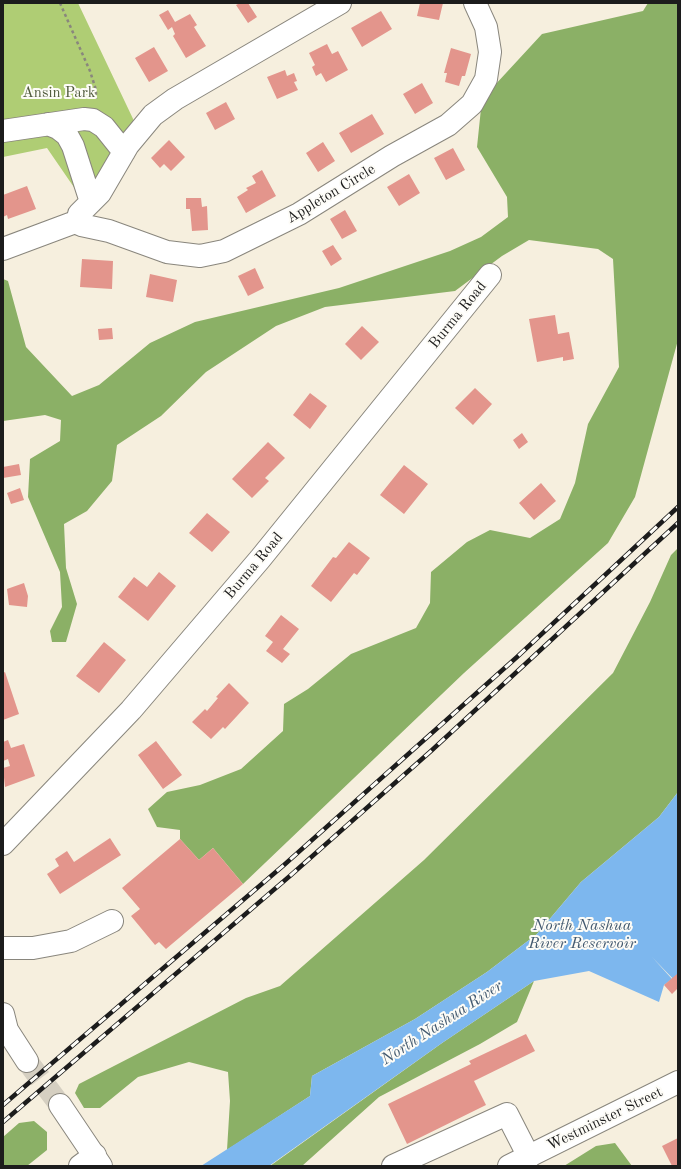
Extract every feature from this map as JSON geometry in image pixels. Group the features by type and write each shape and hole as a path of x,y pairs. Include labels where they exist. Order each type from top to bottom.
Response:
{"main road":[{"path":"3,249 78,221 79,214 91,202 105,184 124,152 146,122 160,109 340,3"},
{"name":"Appleton Circle","path":"78,221 81,225 109,231 167,252 200,256 224,251 299,214 392,156 448,125 472,104 486,79 490,56 486,27 475,3"},
{"path":"3,131 84,119 93,120 104,127 124,152"},
{"path":"48,124 67,135 73,146 91,202"},
{"name":"Burma Road","path":"3,844 131,710 260,559 490,275"},
{"path":"3,948 32,948 71,941 112,920"},
{"path":"3,1014 12,1039 27,1061"},
{"name":"Westminster Street","path":"509,1166 678,1082"},
{"path":"60,1105 92,1162"},
{"path":"393,1166 507,1114 529,1157"}],"path":[{"path":"60,3 90,71 96,90 93,120"}],"green space":[{"name":"Ansin Park","path":"3,3 78,3 135,123 82,199 47,148 3,157"},
{"path":"648,3 678,3 678,340 635,497 608,543 464,673 243,884 213,848 199,860 180,839 180,830 157,827 148,809 167,792 200,785 241,769 283,731 284,704 308,689 351,654 416,628 430,603 431,572 467,542 490,530 530,538 560,519 575,483 588,424 619,367 613,259 598,249 529,240 502,256 455,291 325,307 276,326 206,372 161,416 117,445 112,481 87,511 64,524 66,568 77,604 66,642 52,642 50,631 62,607 60,572 28,497 30,459 60,441 61,420 45,415 3,421 3,279 8,281 26,347 72,396 99,385 150,343 195,322 339,288 450,251 481,237 508,217 507,197 477,147 482,99 542,34 643,11"},
{"path":"678,548 678,792 659,817 581,882 537,934 487,972 415,1019 312,1076 310,1096 227,1150 230,1101 228,1072 189,1062 138,1077 100,1108 84,1108 75,1093 79,1084 246,998 280,986 424,860 613,673 650,602 671,555"},
{"path":"534,981 517,1022 480,1044 379,1097 302,1166 270,1166 442,1043"},
{"path":"34,1121 47,1132 47,1150 27,1166 3,1166 3,1137 19,1123"},
{"path":"615,1143 632,1166 564,1166 596,1146"}],"water":[{"name":"North Nashua River Reservoir","path":"678,792 678,984 652,957 672,979 664,985 659,1002 589,971 534,981 442,1043 269,1166 201,1166 310,1096 312,1076 415,1019 487,972 537,934 581,882 659,817"}],"building":[{"path":"240,3 248,3 257,17 248,23 236,5"},
{"path":"420,3 443,3 439,20 417,16"},
{"path":"168,10 175,22 190,14 197,25 194,27 206,46 186,58 173,36 175,34 172,27 168,30 159,15"},
{"path":"381,11 392,29 362,47 351,28"},
{"path":"327,44 332,54 338,51 348,70 326,82 321,73 316,76 312,67 315,65 309,53"},
{"path":"154,47 168,71 149,82 135,58"},
{"path":"451,48 471,54 465,76 462,76 459,86 445,82 447,73 444,73"},
{"path":"285,70 287,76 294,73 297,81 294,82 298,90 277,99 267,77"},
{"path":"422,83 433,103 415,114 403,94"},
{"path":"226,102 235,119 215,130 206,113"},
{"path":"372,114 384,134 351,153 339,133"},
{"path":"169,140 185,157 171,171 164,164 160,168 151,158"},
{"path":"323,142 335,161 318,172 306,153"},
{"path":"453,148 465,170 446,180 434,158"},
{"path":"262,170 276,196 246,213 237,197 248,190 246,188 256,183 252,176"},
{"path":"409,174 420,193 399,206 387,187"},
{"path":"27,186 36,209 8,219 7,215 3,217 3,195"},
{"path":"186,198 201,198 202,207 207,206 208,230 192,231 190,209 186,209"},
{"path":"345,210 357,231 342,239 330,219"},
{"path":"333,245 342,259 331,266 322,251"},
{"path":"82,259 113,261 112,289 80,287"},
{"path":"255,268 264,288 248,296 238,276"},
{"path":"150,274 177,280 173,302 146,297"},
{"path":"555,315 558,334 569,332 574,359 563,361 563,357 537,362 529,319"},
{"path":"362,326 379,342 361,360 345,344"},
{"path":"112,328 113,339 99,340 98,329"},
{"path":"475,388 492,404 473,425 455,408"},
{"path":"310,393 327,406 310,429 293,415"},
{"path":"522,433 528,442 519,449 513,440"},
{"path":"268,442 285,458 265,478 269,481 252,498 232,479"},
{"path":"19,464 21,475 3,478 3,467"},
{"path":"404,465 428,484 404,514 380,495"},
{"path":"541,483 556,501 534,520 519,503"},
{"path":"20,488 24,500 11,504 7,493"},
{"path":"207,513 230,532 212,552 189,533"},
{"path":"349,542 370,558 357,575 354,573 331,602 311,586 333,557 336,558"},
{"path":"159,572 176,586 148,621 118,597 134,577 147,587"},
{"path":"24,583 28,596 27,607 9,605 7,589"},
{"path":"281,615 299,629 283,649 290,654 282,663 266,651 273,642 265,636"},
{"path":"104,642 126,660 99,693 76,676"},
{"path":"5,672 19,714 3,720 3,673"},
{"path":"229,683 249,703 225,729 223,727 211,739 192,722 205,709 207,711 218,698 216,697"},
{"path":"8,740 11,748 24,744 35,776 5,787 3,768 10,766 8,759 3,761 3,742"},
{"path":"156,741 182,775 163,789 138,755"},
{"path":"110,838 121,855 60,894 47,874 59,866 55,859 67,851 74,862"},
{"path":"180,839 199,860 213,848 243,884 166,949 159,942 155,945 131,916 140,909 122,888"},
{"path":"677,974 678,988 672,994 664,985"},
{"path":"526,1034 535,1051 474,1081 486,1105 407,1144 388,1104 471,1064 469,1061"},
{"path":"678,1138 678,1166 672,1166 662,1146"}],"tunnel":[{"path":"27,1061 60,1105"}],"railway":[{"path":"3,1105 284,865 517,657 678,507"},
{"path":"3,1122 291,875 431,751 678,523"}],"water label":[{"name":"North Nashua River","path":"442,1023"}]}
